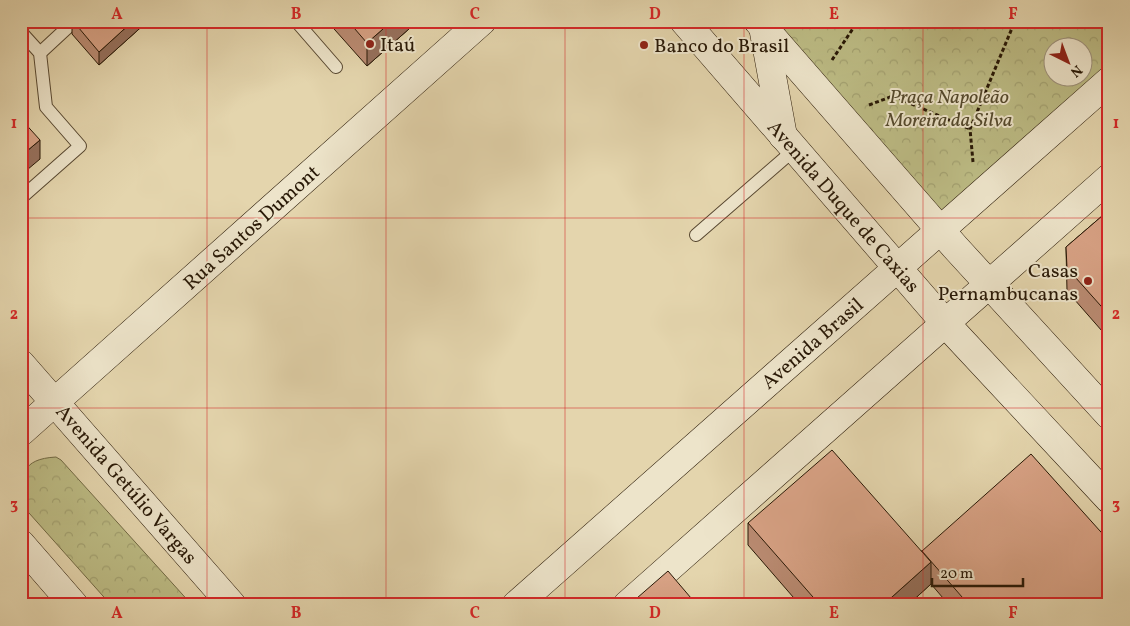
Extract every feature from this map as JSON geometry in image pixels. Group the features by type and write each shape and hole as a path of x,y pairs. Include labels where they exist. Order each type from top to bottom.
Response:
{"main road":[{"name":"Rua Santos Dumont","path":"21,432 482,21"},
{"name":"Avenida Duque de Caxias","path":"684,21 946,324 1108,496"},
{"path":"761,24 788,143"},
{"path":"761,24 940,230 1109,415"},
{"name":"Avenida Brasil","path":"516,605 1109,81"},
{"path":"627,605 1109,178"},
{"name":"Avenida Getúlio Vargas","path":"21,364 232,605"},
{"path":"21,544 74,605"}],"lane":[{"path":"296,21 336,67"},
{"path":"40,53 67,28"},
{"path":"21,32 40,53 46,107 80,146 21,198"},
{"path":"696,235 788,143"}],"path":[{"path":"814,85 858,21"},
{"path":"975,199 970,129 1015,21"},
{"path":"840,114 893,96 970,129"}],"green space":[{"name":"Praça Napoleão Moreira da Silva","path":"758,21 1109,21 1109,81 940,230"},
{"path":"56,457 61,460 192,605 111,605 21,504 25,470 36,461"}],"building":[{"path":"73,21 133,21 99,52"},
{"path":"348,21 392,21 367,43"},
{"path":"21,119 40,140 21,156"},
{"name":"Casas Pernambucanas","path":"1109,210 1109,315 1067,268 1066,247"},
{"path":"832,450 931,562 883,605 820,605 748,523"},
{"path":"1031,454 1109,541 1109,605 969,605 922,551"},
{"path":"668,571 691,598 686,605 629,605"}],"place":[{"name":"Itaú","path":"370,44"},
{"name":"Banco do Brasil","path":"644,45"},
{"name":"Casas Pernambucanas","path":"1088,281"}]}
